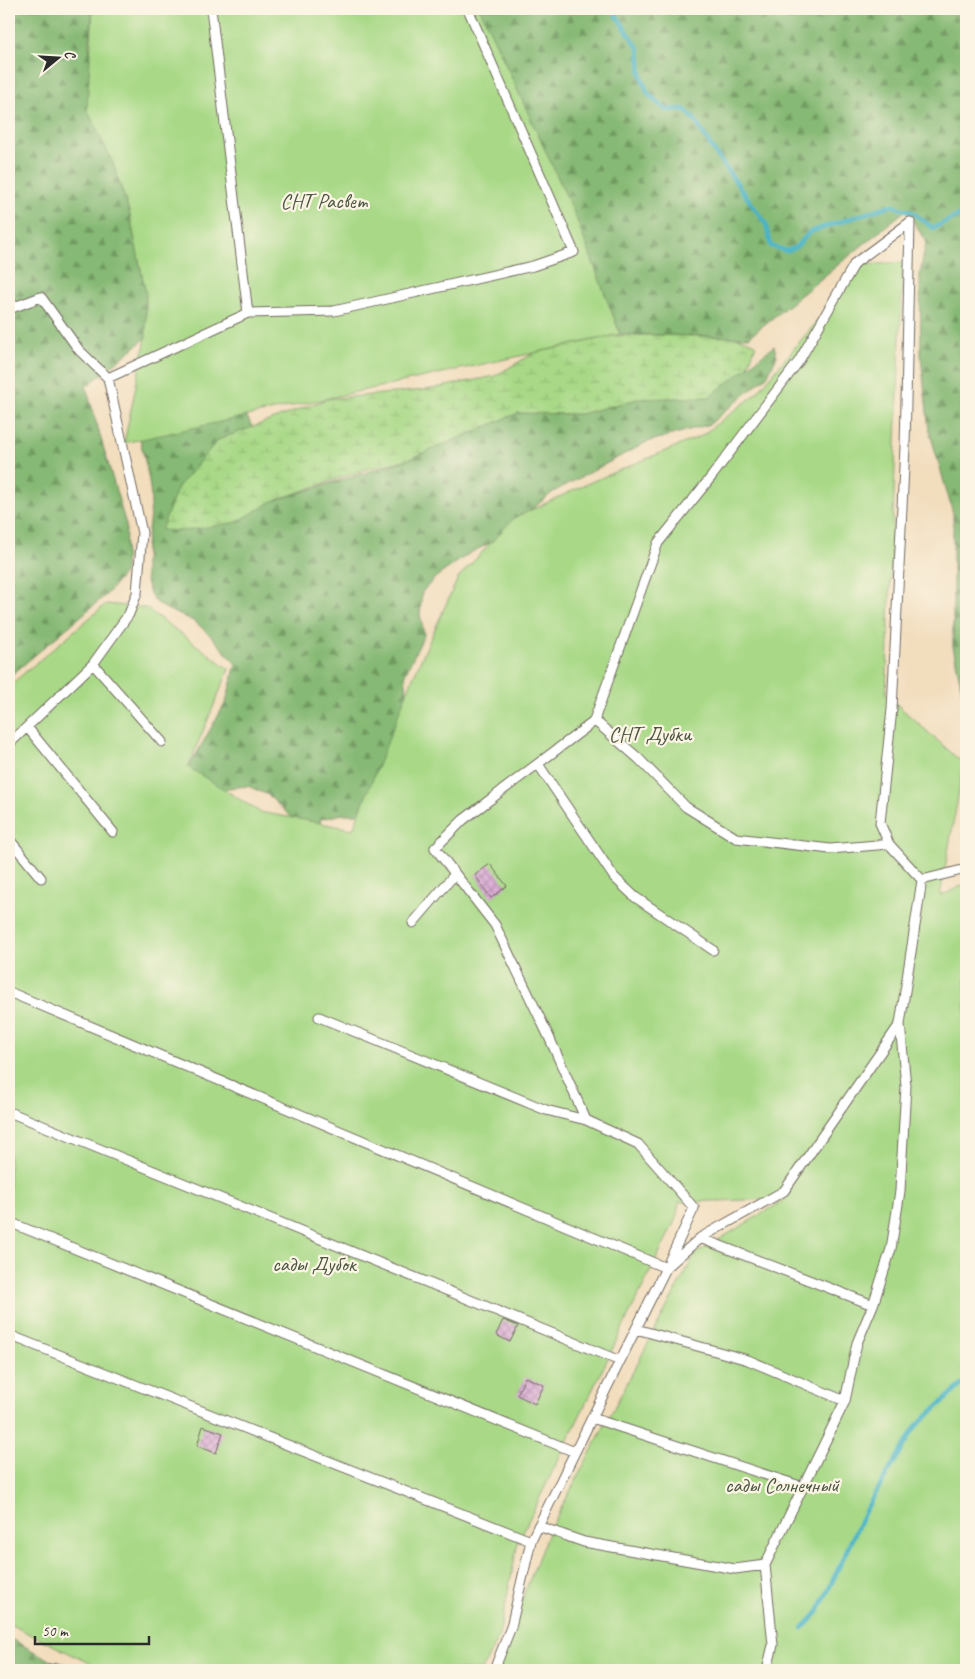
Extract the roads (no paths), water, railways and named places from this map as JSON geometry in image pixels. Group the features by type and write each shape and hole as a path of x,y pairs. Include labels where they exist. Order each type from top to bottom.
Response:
{"lane":[{"path":"211,9 248,313"},
{"path":"108,378 248,313 334,311 533,266 574,252 468,9"},
{"path":"889,844 830,849 736,838 686,807 638,758 594,720 658,543 712,476 799,361 855,263 910,222 904,447 892,709 880,823 889,844 922,880"},
{"path":"9,309 41,297 79,350 108,378 142,533 137,593 129,614 93,664 9,744"},
{"path":"93,664 162,742"},
{"path":"586,1120 549,1037 495,925 435,848 463,820 596,720"},
{"path":"27,727 113,832"},
{"path":"538,764 614,877 635,897 713,950"},
{"path":"9,839 42,878"},
{"path":"922,880 966,870"},
{"path":"413,923 455,874"},
{"path":"767,1670 774,1645 765,1566 844,1401 857,1343 873,1305 891,1249 900,1191 906,1086 900,1024 922,880"},
{"path":"9,992 666,1268"},
{"path":"319,1017 546,1110 586,1120 638,1144 694,1208 531,1540 511,1627 494,1670"},
{"path":"666,1268 700,1238 784,1192 900,1024"},
{"path":"9,1112 620,1361"},
{"path":"9,1222 575,1452"},
{"path":"700,1238 873,1305"},
{"path":"636,1329 748,1360 844,1401"},
{"path":"9,1335 531,1540"},
{"path":"592,1418 803,1487"},
{"path":"538,1526 584,1542 735,1570 765,1566"},
{"path":"50,1670 57,1668 66,1670"}],"waterway":[{"path":"612,9 639,49 641,75 648,94 666,110 684,109 695,120 715,153 766,224 771,246 787,251 796,247 810,232 891,205 912,212 933,228 966,212"},
{"path":"959,216 966,226"},
{"path":"803,1628 818,1612 865,1511 916,1426 966,1381"}],"park label":[{"name":"СНТ Расвет","path":"324,201"},
{"name":"СНТ Дубки","path":"650,734"},
{"name":"сады Дубок","path":"314,1264"},
{"name":"сады Солнечный","path":"782,1485"}]}
